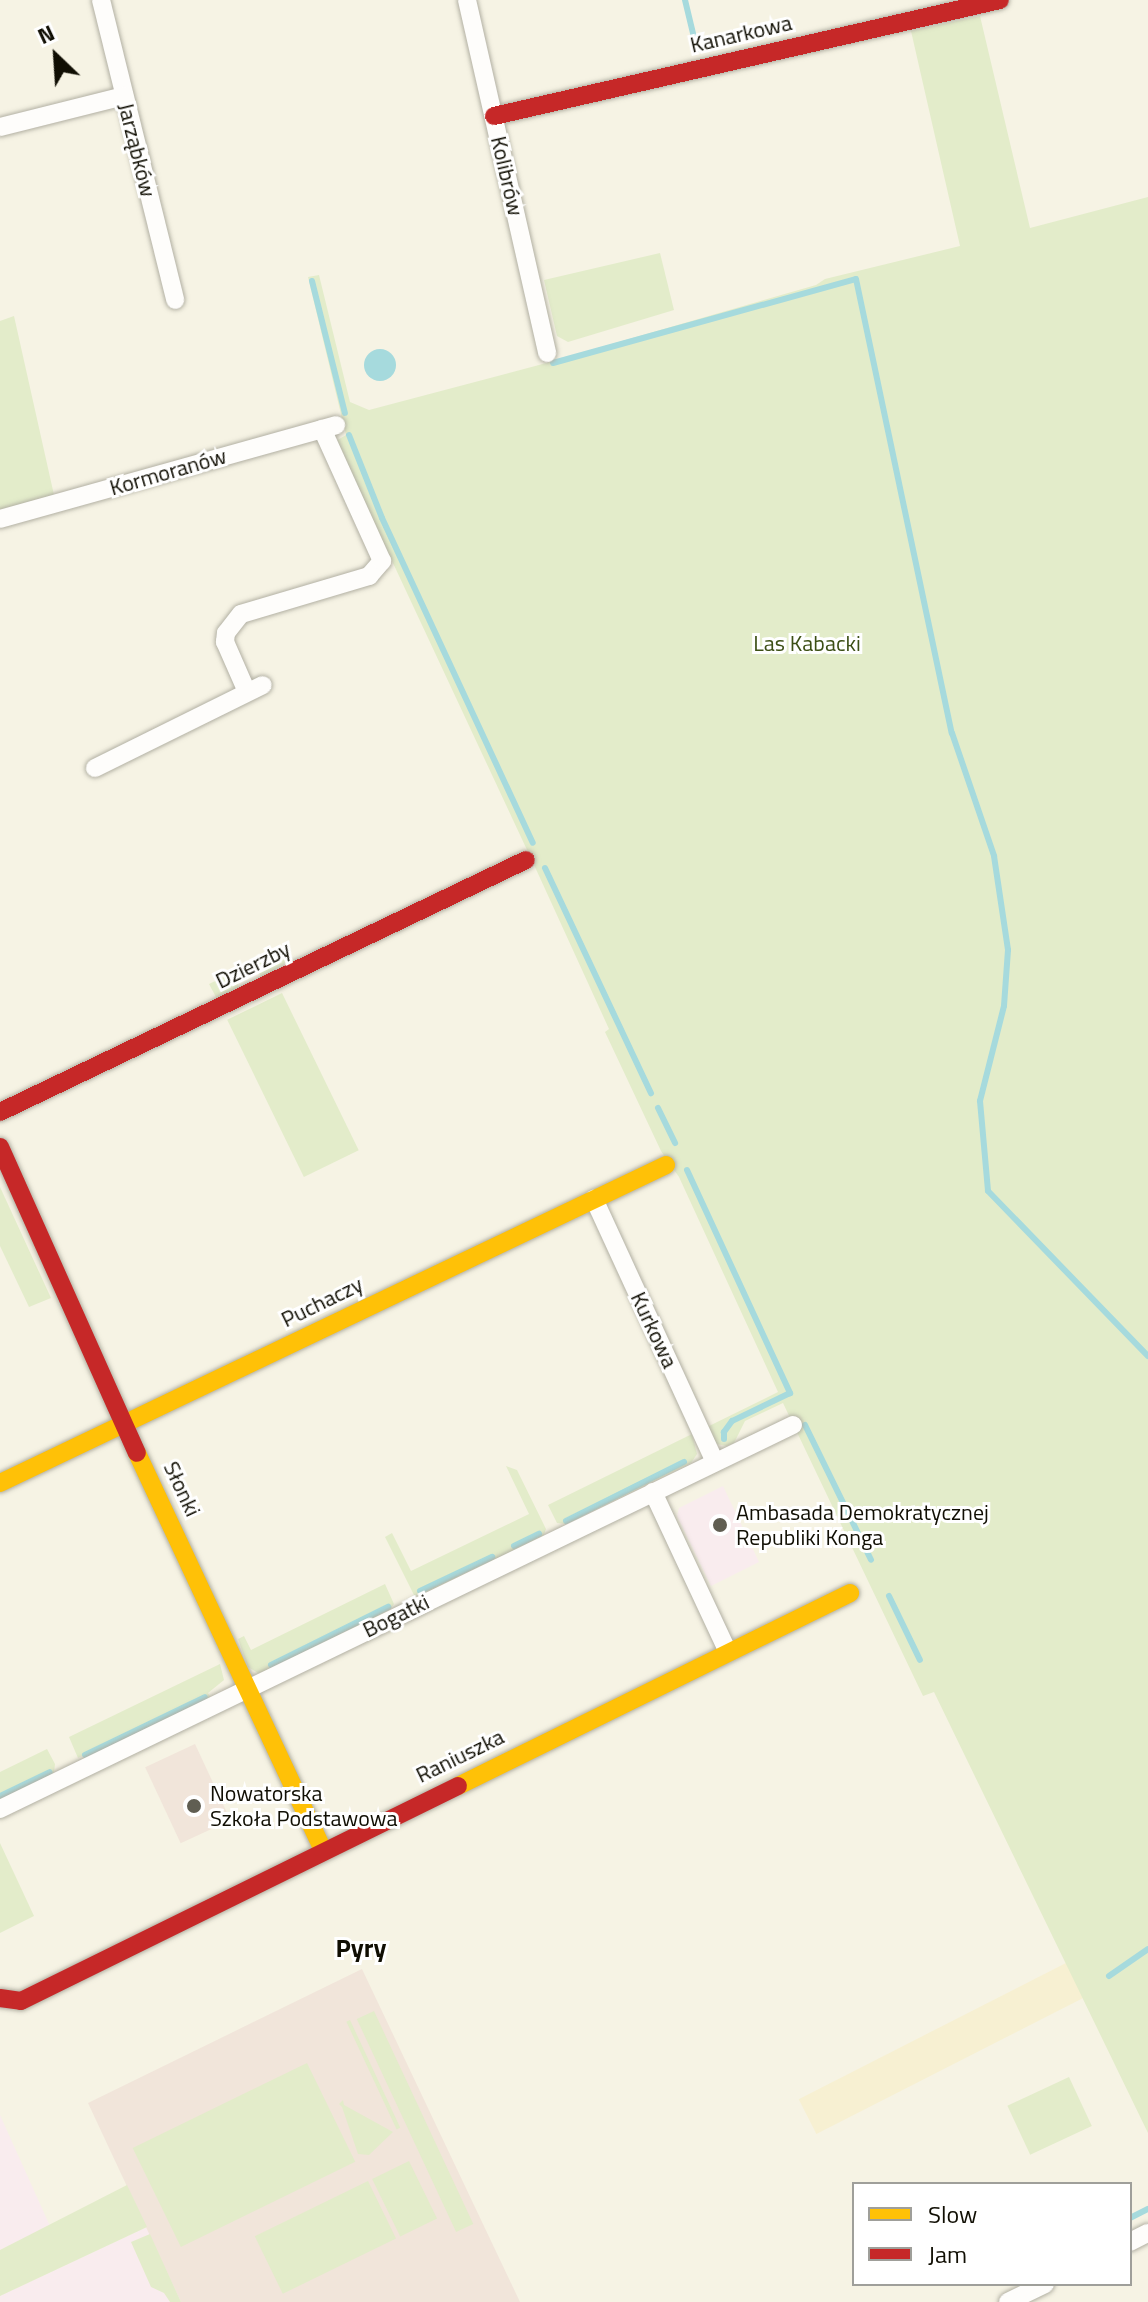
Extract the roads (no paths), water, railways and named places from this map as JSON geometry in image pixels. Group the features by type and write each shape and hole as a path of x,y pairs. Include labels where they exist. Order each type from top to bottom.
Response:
{"street":[{"name":"Jarząbków","path":"101,0 175,300"},
{"name":"Kolibrów","path":"467,0 547,353"},
{"name":"Kanarkowa","path":"494,116 1000,0"},
{"path":"0,127 124,96"},
{"name":"Kormoranów","path":"0,519 329,427 382,561 369,576 241,614 226,633 225,642 255,689 95,768"},
{"name":"Dzierzby","path":"0,1112 526,860"},
{"name":"Słonki","path":"0,1147 323,1850"},
{"name":"Puchaczy","path":"0,1483 666,1165"},
{"name":"Kurkowa","path":"594,1199 715,1462"},
{"name":"Bogatki","path":"0,1809 793,1425"},
{"path":"653,1492 728,1652"},
{"name":"Raniuszka","path":"3,2000 21,2001 850,1593"},
{"path":"1008,2302 1041,2286"}],"water":[{"path":"380,349 391,354 396,365 391,376 380,381 369,376 364,365 369,354"}],"waterway":[{"path":"685,0 697,50"},
{"path":"553,363 856,279 952,733 994,856 1008,950 1004,1006 980,1101 988,1191 1148,1356"},
{"path":"312,281 345,413"},
{"path":"349,435 382,518 533,843"},
{"path":"545,868 651,1093"},
{"path":"658,1108 675,1143"},
{"path":"687,1170 790,1393 732,1421 724,1432 724,1439"},
{"path":"805,1425 871,1560"},
{"path":"566,1521 684,1462"},
{"path":"514,1546 539,1534"},
{"path":"420,1591 492,1557"},
{"path":"889,1596 920,1660"},
{"path":"271,1665 388,1607"},
{"path":"85,1755 205,1697"},
{"path":"0,1796 50,1772"},
{"path":"1109,1976 1148,1949"},
{"path":"1132,2217 1148,2209"}],"place":[{"name":"Ambasada Demokratycznej Republiki Konga","path":"720,1525"},
{"name":"Nowatorska Szkoła Podstawowa","path":"194,1806"}],"district":[{"name":"Pyry","path":"361,1948"}],"park label":[{"name":"Las Kabacki","path":"807,644"}]}
